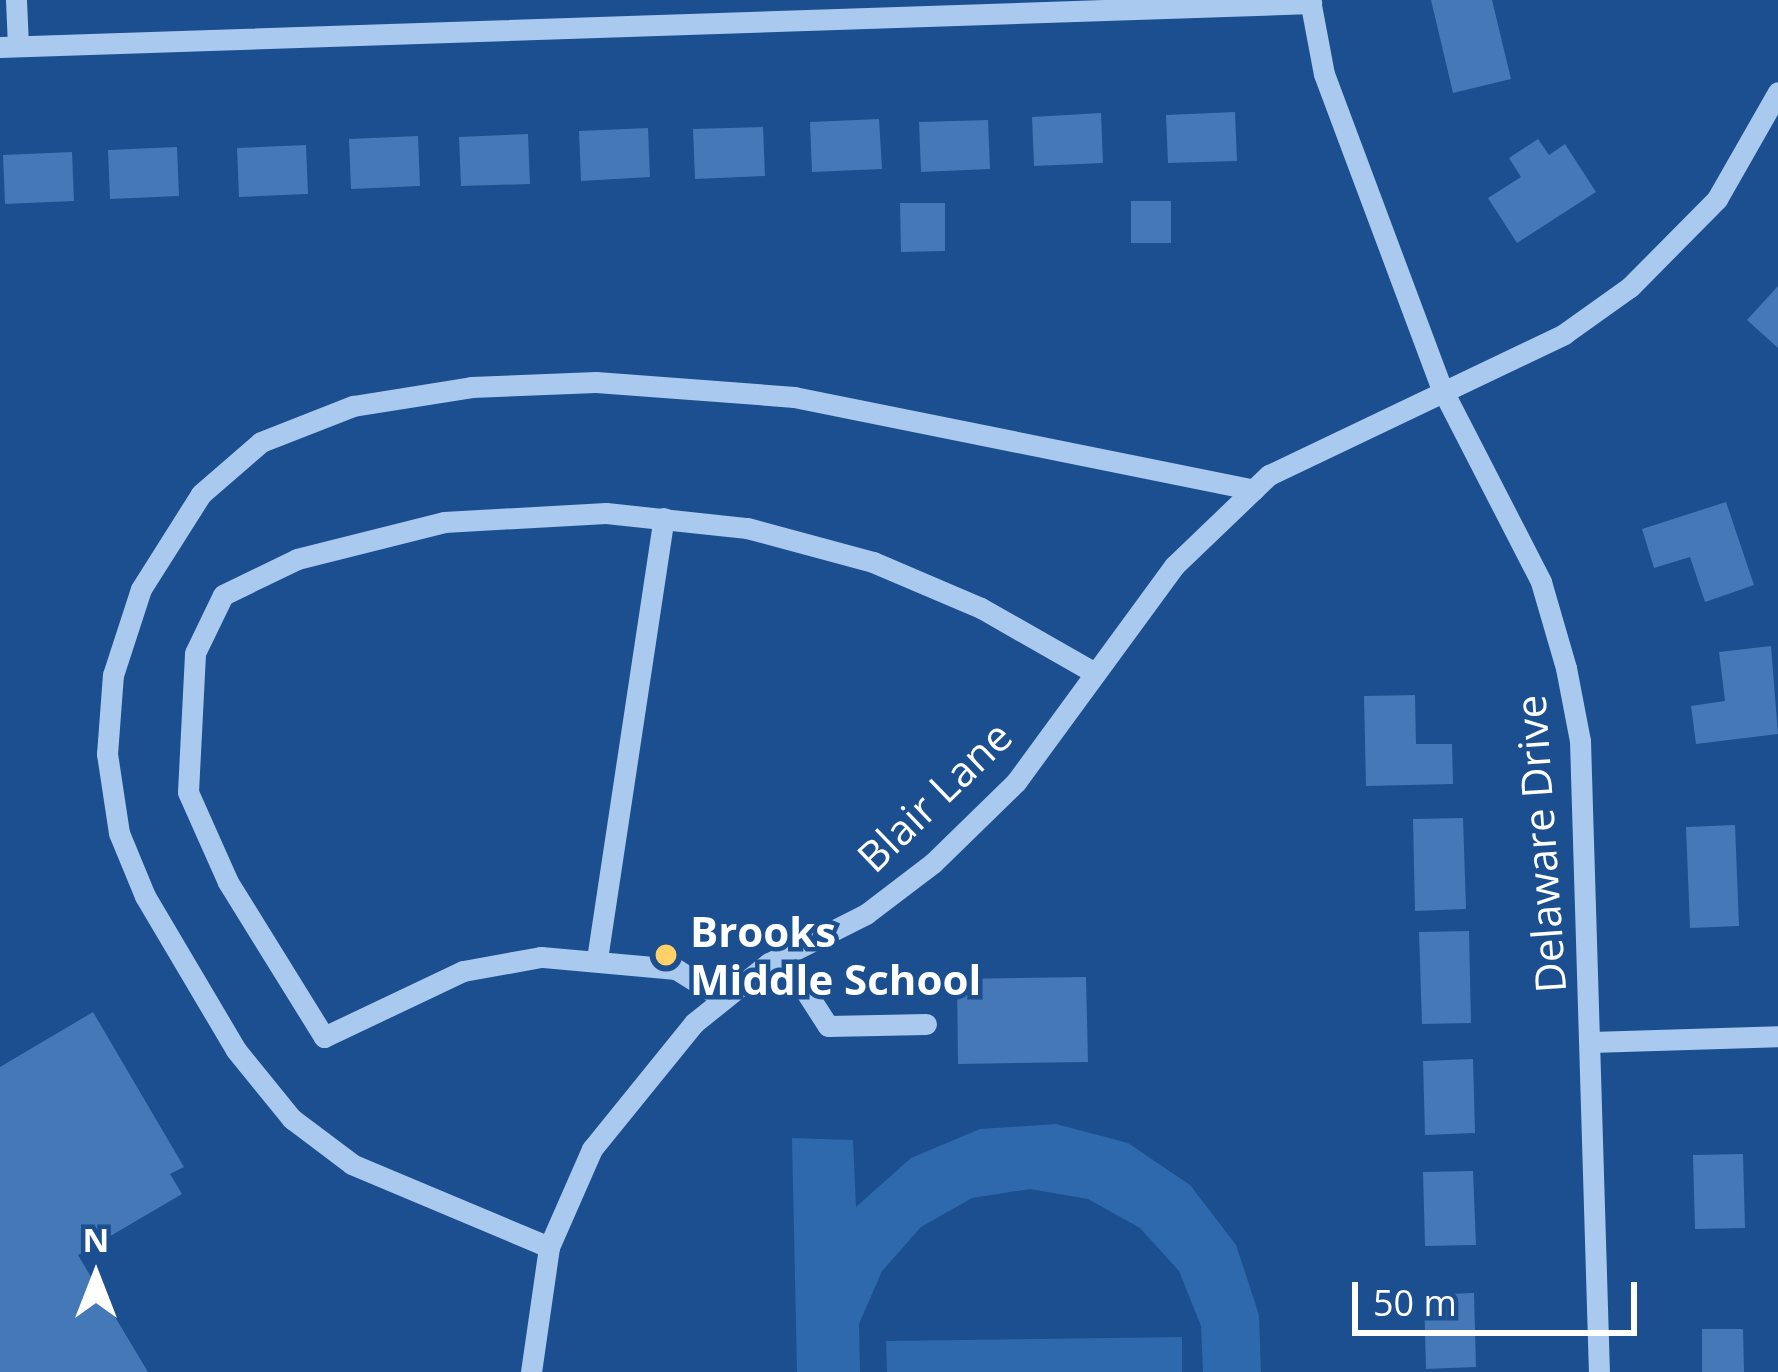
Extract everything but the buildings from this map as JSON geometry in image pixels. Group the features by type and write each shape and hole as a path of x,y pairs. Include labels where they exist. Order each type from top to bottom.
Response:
{"street":[{"path":"16,0 9,47 1311,2"},
{"name":"Delaware Drive","path":"1311,2 1324,74 1442,389 1541,582 1566,668 1580,741 1599,1372"},
{"name":"Blair Lane","path":"531,1372 549,1247 592,1149 634,1087 724,998 784,956 866,914 933,863 1016,782 1174,566 1254,490 1334,438 1564,334 1676,247 1750,151 1778,92"},
{"path":"549,1247 352,1164 292,1119 236,1050 145,896 116,813 112,675 141,589 201,494 261,442 353,406 471,387 596,382 794,397 1254,490"},
{"path":"724,998 676,969 597,959 464,971 324,1036 228,882 188,792 195,653 223,595 297,560 445,521 664,518 747,528 873,562 981,608 1095,674"},
{"path":"597,959 664,518"},
{"path":"784,956 828,1026 926,1024"},
{"path":"1592,1042 1778,1036"}],"shaded area":[{"path":"1056,1124 1128,1143 1190,1185 1236,1245 1259,1315 1261,1372 1203,1372 1201,1326 1179,1271 1140,1228 1088,1199 1030,1189 972,1198 921,1227 882,1271 859,1324 860,1372 797,1372 792,1138 853,1140 856,1207 911,1158 980,1129"},
{"path":"1182,1337 1182,1372 887,1372 886,1341"}],"place":[{"name":"Brooks Middle School","path":"666,955"}]}
